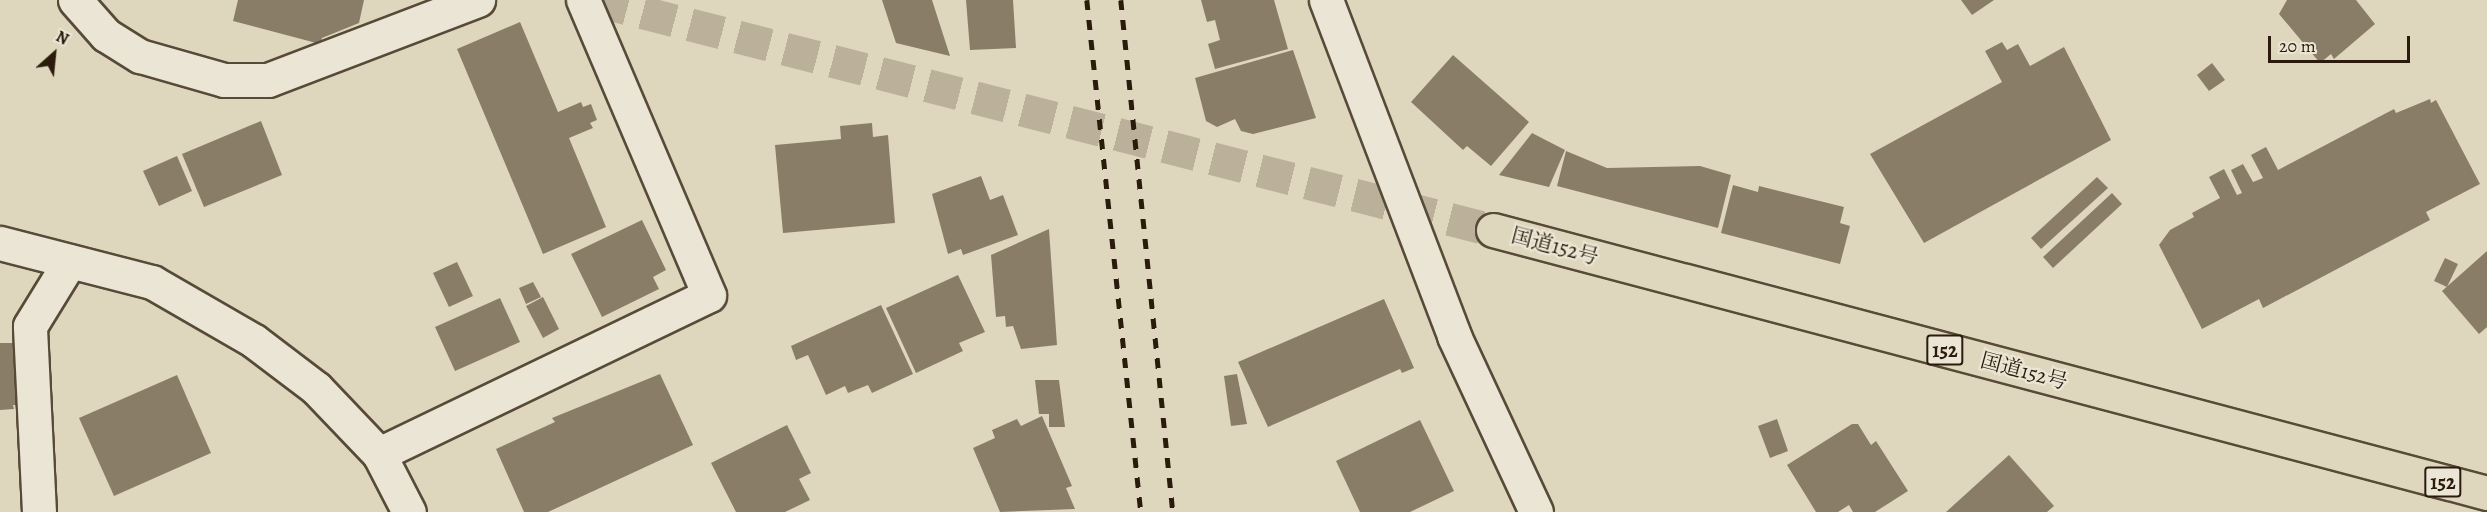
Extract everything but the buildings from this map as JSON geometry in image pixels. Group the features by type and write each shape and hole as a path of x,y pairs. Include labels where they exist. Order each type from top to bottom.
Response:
{"highway":[{"name":"国道152号","path":"1493,230 2487,492"}],"street":[{"path":"75,0 106,35 140,56 224,80 268,80 478,0"},
{"path":"379,454 709,295 583,0"},
{"path":"1326,0 1454,336 1536,512"},
{"path":"0,243 152,282 254,341 316,388 379,454 409,512"},
{"path":"39,512 30,326 70,261"}],"tunnel":[{"path":"595,0 1493,230"}],"railway":[{"path":"1087,0 1141,512"},
{"path":"1121,0 1173,512"}]}
